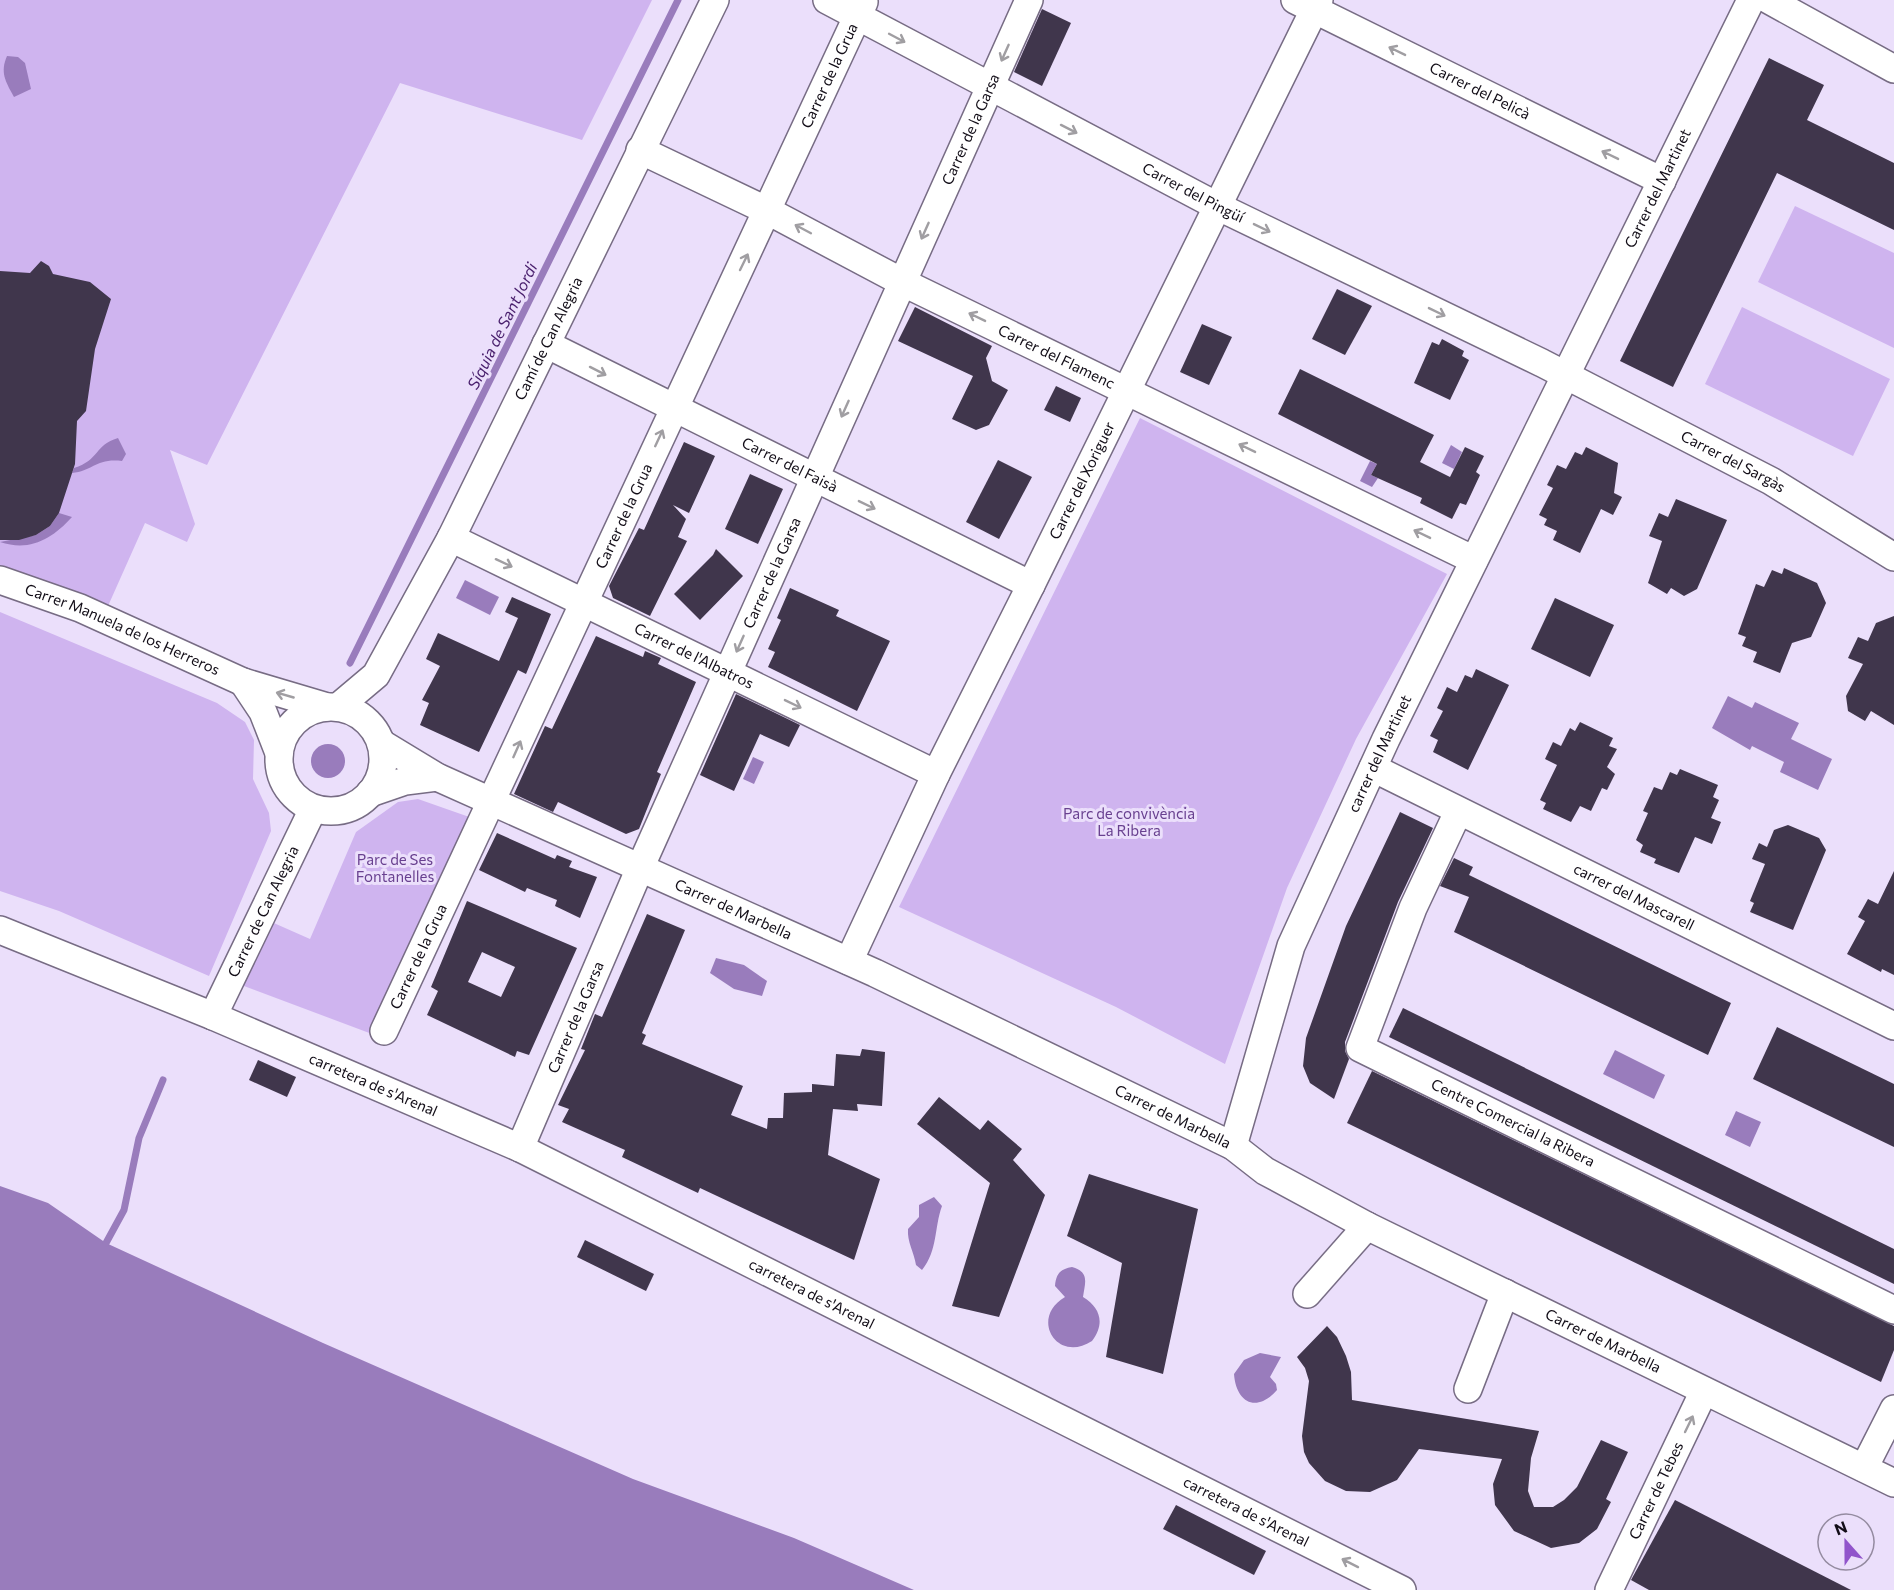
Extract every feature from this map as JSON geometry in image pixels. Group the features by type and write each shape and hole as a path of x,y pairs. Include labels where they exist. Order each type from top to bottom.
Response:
{"street":[{"name":"Camí de Can Alegria","path":"376,675 451,538 715,0"},
{"name":"Carrer del Pingüí","path":"827,0 861,8 990,88 1217,206 1566,376"},
{"name":"Carrer de la Garsa","path":"520,1148 639,868 1029,0"},
{"name":"Carrer del Martinet","path":"1566,376 1751,0"},
{"path":"1769,0 1894,69"},
{"name":"Carrer del Pelicà","path":"1309,3 1662,181"},
{"name":"Carrer del Xoriguer","path":"849,961 936,774 1217,206 1309,3"},
{"name":"Carrer de la Grua","path":"384,1031 493,802 584,601 861,8"},
{"name":"Carrer del Flamenc","path":"640,150 768,211 902,282 1128,389 1474,560"},
{"name":"Carrer del Faisà","path":"546,344 1031,585"},
{"name":"Carrer del Sargàs","path":"1566,376 1770,481 1894,557"},
{"name":"carrer del Martinet","path":"1233,1146 1291,946 1373,768 1566,376"},
{"name":"Carrer de l'Albatros","path":"451,538 936,774"},
{"name":"Carrer Manuela de los Herreros","path":"0,580 80,608 243,682 332,707"},
{"path":"279,753 289,728 307,713 332,707 376,675"},
{"path":"370,794 382,773 383,754 373,703 376,675"},
{"path":"243,682 263,712 279,753 283,779 288,789 313,809 335,811 357,804 370,794 405,781 437,777"},
{"path":"332,707 362,716 379,739"},
{"name":"Carrer de Marbella","path":"379,739 437,777 849,961 1233,1146 1265,1171 1367,1226 1894,1483"},
{"name":"carrer del Mascarell","path":"1373,768 1894,1026"},
{"name":"Carrer de Can Alegria","path":"213,1016 313,809"},
{"name":"Centre Comercial la Ribera","path":"1458,812 1413,908 1360,1048 1894,1310"},
{"name":"carretera de s'Arenal","path":"0,930 213,1016 520,1148 1402,1590"},
{"path":"1307,1294 1367,1226"},
{"path":"1468,1389 1505,1293"},
{"name":"Carrer de Tebes","path":"1609,1590 1679,1465 1704,1391"},
{"path":"1864,1468 1894,1409"}],"green space":[{"path":"0,0 652,0 582,140 400,83 207,465 170,450 195,524 187,542 145,523 108,606 0,566"},
{"path":"1795,206 1894,253 1894,348 1758,282"},
{"path":"1742,307 1890,379 1853,456 1705,384"},
{"name":"Parc de convivència La Ribera","path":"1140,418 1447,574 1356,739 1287,888 1225,1064 1116,1007 899,907"},
{"path":"0,612 217,703 245,722 254,740 253,779 269,813 271,831 209,976 59,911 0,891"},
{"name":"Parc de Ses Fontanelles","path":"418,799 475,819 372,1034 236,983 267,920 310,939 356,832 398,802"}],"shaded area":[{"path":"7,56 18,57 25,63 31,89 14,97 5,76 4,67"},
{"path":"118,438 126,454 122,461 106,461 72,473 74,468 88,461 110,441"},
{"path":"1451,445 1462,452 1454,469 1442,463"},
{"path":"1370,461 1377,464 1371,475 1378,478 1372,487 1360,481"},
{"path":"59,513 72,517 57,532 40,542 11,545 0,542 36,535 50,526"},
{"path":"465,580 499,597 490,615 456,598"},
{"path":"1728,696 1752,708 1755,702 1799,723 1791,739 1832,759 1818,790 1780,772 1784,762 1752,746 1750,750 1712,728"},
{"path":"328,744 340,749 345,761 340,773 328,778 316,773 311,761 316,749"},
{"path":"753,757 764,762 754,784 743,779"},
{"path":"716,958 744,965 767,981 762,996 734,989 710,973"},
{"path":"1615,1050 1665,1075 1654,1099 1603,1074"},
{"path":"1736,1111 1761,1122 1750,1147 1725,1135"},
{"path":"0,1186 48,1203 106,1243 323,1343 633,1479 794,1538 914,1590 0,1590"},
{"path":"934,1197 942,1206 931,1255 922,1270 916,1265 908,1229 919,1217 919,1205"},
{"path":"1072,1267 1084,1275 1083,1297 1094,1306 1100,1323 1092,1341 1079,1347 1068,1347 1059,1343 1052,1336 1048,1326 1049,1316 1054,1306 1065,1297 1055,1286 1056,1278 1064,1269"},
{"path":"1260,1353 1281,1357 1270,1377 1276,1384 1277,1390 1262,1402 1248,1402 1239,1392 1234,1374 1244,1360"}],"building":[{"path":"1042,9 1071,23 1042,86 1014,72"},
{"path":"1769,58 1824,85 1807,120 1894,163 1894,230 1777,173 1673,387 1620,361"},
{"path":"41,261 49,266 53,274 90,282 111,299 95,349 86,411 77,421 75,464 59,513 50,526 36,535 19,540 0,540 0,271 30,273"},
{"path":"1337,289 1372,306 1345,355 1312,339"},
{"path":"915,307 992,346 986,358 992,381 1008,390 989,425 976,430 952,419 973,376 898,341"},
{"path":"1202,324 1232,337 1209,385 1180,372"},
{"path":"1442,339 1464,351 1462,356 1469,360 1450,400 1414,383 1432,342 1439,345"},
{"path":"1300,369 1434,435 1420,462 1450,477 1465,447 1484,456 1476,472 1480,475 1466,505 1460,503 1452,519 1420,503 1422,498 1371,475 1377,464 1278,414"},
{"path":"1056,386 1081,398 1070,422 1044,410"},
{"path":"684,442 715,456 689,513 673,505 686,519 678,537 687,541 650,616 613,598 609,586 639,528 644,530"},
{"path":"1586,447 1618,463 1614,493 1622,497 1613,515 1601,509 1580,553 1553,540 1557,531 1544,525 1547,519 1539,515 1553,488 1547,485 1557,465 1566,469 1575,452 1582,455"},
{"path":"998,460 1032,477 999,539 966,522"},
{"path":"750,474 783,489 758,544 725,529"},
{"path":"1676,499 1727,520 1697,589 1684,596 1671,588 1667,594 1648,583 1662,541 1649,536 1659,513 1668,517"},
{"path":"716,549 743,576 700,620 674,594 713,555"},
{"path":"1784,568 1817,583 1826,603 1811,637 1792,643 1780,673 1753,662 1757,652 1742,646 1746,637 1738,634 1756,584 1764,587 1772,570 1782,574"},
{"path":"790,588 839,610 836,616 890,641 857,711 768,667 775,652 768,649 781,620 777,618"},
{"path":"512,597 551,614 526,674 518,670 479,752 420,725 429,703 422,700 440,666 426,659 438,633 499,661 518,618 505,612"},
{"path":"1555,598 1614,625 1590,677 1531,649"},
{"path":"1894,616 1894,725 1871,711 1865,721 1848,711 1846,696 1863,664 1848,658 1858,637 1868,641 1876,623"},
{"path":"596,636 643,657 645,651 661,658 658,664 696,682 657,772 661,774 639,829 626,834 558,802 553,812 514,794 545,726 552,729"},
{"path":"1476,669 1509,685 1468,770 1433,752 1438,740 1430,736 1443,711 1437,708 1447,687 1457,692 1465,675 1472,678"},
{"path":"736,694 800,725 789,747 760,734 734,791 700,775"},
{"path":"1580,722 1613,738 1609,746 1617,749 1607,767 1615,774 1607,790 1602,788 1591,811 1580,806 1571,822 1543,809 1546,803 1540,800 1557,765 1545,759 1553,742 1561,746 1570,728 1575,731"},
{"path":"1680,769 1718,785 1713,797 1719,800 1711,818 1721,822 1712,844 1695,837 1679,873 1654,863 1656,859 1640,852 1643,845 1636,840 1648,813 1643,811 1654,787 1662,790 1670,772 1677,775"},
{"path":"1400,812 1433,828 1398,902 1345,1042 1345,1051 1349,1059 1334,1099 1310,1083 1303,1066 1306,1038 1346,926"},
{"path":"1788,825 1819,838 1826,850 1793,930 1750,912 1754,903 1750,901 1765,864 1752,859 1759,843 1767,847 1774,830"},
{"path":"497,833 555,859 557,855 572,861 569,867 597,877 580,918 555,906 557,900 527,888 525,892 479,870"},
{"path":"1454,858 1473,867 1469,875 1731,1003 1708,1055 1454,932 1469,897 1440,886"},
{"path":"1894,871 1894,975 1882,969 1881,972 1847,954 1865,921 1858,917 1868,899 1878,904"},
{"path":"467,901 577,948 529,1055 517,1051 515,1057 427,1015 438,991 431,987","holes":["482,952 515,967 501,997 468,982"]},
{"path":"647,914 685,930 642,1033 646,1035 642,1044 743,1086 731,1115 767,1129 768,1118 783,1118 784,1093 812,1092 812,1084 834,1086 836,1054 860,1056 862,1049 885,1052 882,1106 857,1104 858,1111 833,1109 828,1155 880,1179 854,1260 700,1188 698,1193 622,1157 625,1150 562,1122 569,1109 558,1105 585,1050 581,1049 595,1014 602,1017"},
{"path":"1403,1008 1894,1249 1894,1284 1389,1037"},
{"path":"1777,1027 1894,1084 1894,1147 1753,1079"},
{"path":"258,1060 296,1077 287,1097 249,1080"},
{"path":"1372,1071 1894,1326 1894,1350 1881,1382 1347,1123"},
{"path":"939,1097 980,1130 988,1120 1022,1149 1013,1160 1045,1195 999,1317 952,1306 990,1183 917,1124"},
{"path":"1089,1174 1198,1209 1163,1374 1106,1357 1122,1263 1067,1236"},
{"path":"585,1240 654,1274 646,1291 577,1257"},
{"path":"1327,1326 1337,1337 1346,1356 1351,1372 1352,1400 1539,1431 1531,1458 1528,1491 1534,1507 1553,1507 1577,1487 1601,1440 1628,1452 1606,1499 1611,1502 1597,1529 1579,1543 1551,1548 1514,1531 1495,1505 1493,1484 1502,1459 1419,1449 1397,1480 1370,1492 1346,1491 1325,1481 1309,1463 1304,1452 1302,1436 1309,1381 1305,1368 1297,1357"},
{"path":"1675,1500 1851,1590 1649,1590 1631,1580"},
{"path":"1176,1505 1266,1551 1254,1575 1163,1529"}],"waterway":[{"name":"Síquia de Sant Jordi","path":"350,663 678,0"},
{"name":"Síquia de Sant Jordi","path":"106,1243 124,1210 139,1138 163,1080"}]}
